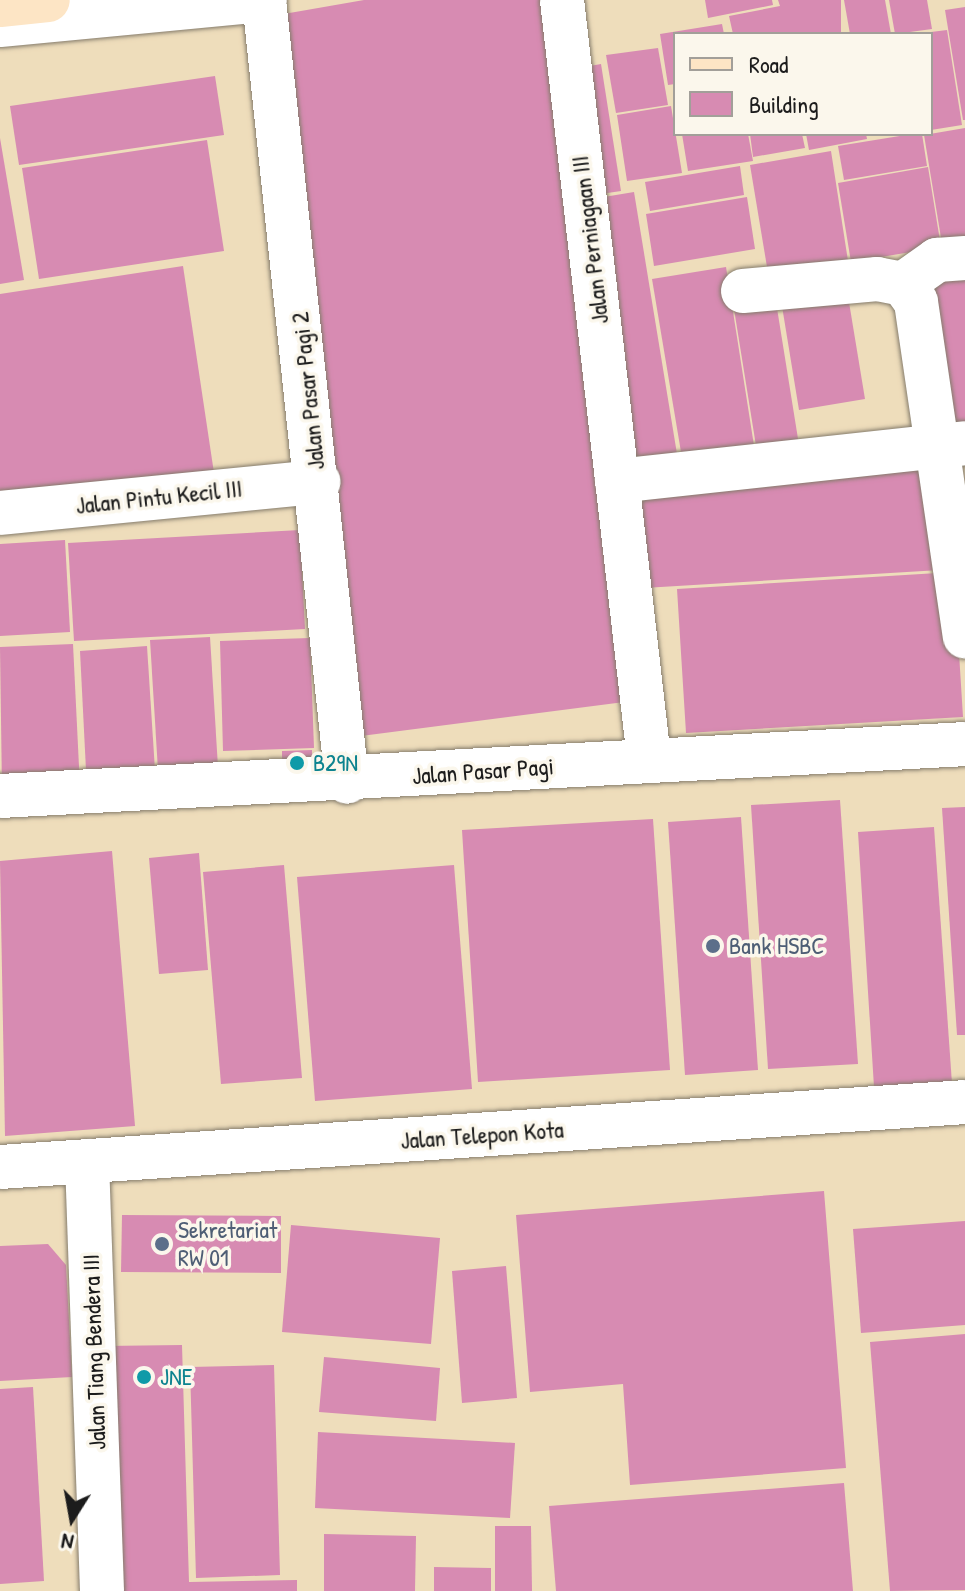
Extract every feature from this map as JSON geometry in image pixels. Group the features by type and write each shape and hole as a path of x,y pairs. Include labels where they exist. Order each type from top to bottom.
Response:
{"main road":[{"path":"0,5 48,0"}],"street":[{"path":"0,25 265,0"},
{"name":"Jalan Pasar Pagi 2","path":"265,0 318,482 347,782"},
{"name":"Jalan Perniagaan III","path":"562,0 649,759"},
{"path":"743,291 903,284 937,260 965,258"},
{"path":"903,284 916,302 953,445 965,636"},
{"path":"617,481 953,445"},
{"name":"Jalan Pintu Kecil III","path":"0,513 318,482"},
{"name":"Jalan Pasar Pagi","path":"0,796 347,782 649,759 965,744"},
{"name":"Jalan Telepon Kota","path":"0,1167 965,1102"},
{"name":"Jalan Tiang Bendera III","path":"87,1161 102,1591"}],"building":[{"path":"364,0 553,0 632,701 361,736 278,15"},
{"path":"705,0 772,0 773,5 708,18"},
{"path":"778,0 841,0 841,32 733,32 729,16 780,6"},
{"path":"844,0 885,0 891,32 850,32"},
{"path":"889,0 927,0 932,29 895,32"},
{"path":"965,7 965,120 963,120 945,10"},
{"path":"722,24 724,32 673,32 673,84 668,85 660,34"},
{"path":"947,30 962,125 933,130 931,32"},
{"path":"658,48 668,105 616,113 606,55"},
{"path":"601,64 621,191 594,195 573,69"},
{"path":"215,76 224,135 19,165 10,106"},
{"path":"671,106 673,136 676,136 682,173 627,181 617,115"},
{"path":"965,128 965,253 944,256 924,136 933,136 933,133"},
{"path":"682,136 748,136 753,161 688,171"},
{"path":"750,136 802,136 805,148 753,157"},
{"path":"806,136 866,136 867,139 809,150"},
{"path":"900,136 922,136 927,166 844,180 838,146"},
{"path":"0,138 24,280 0,284"},
{"path":"207,140 224,251 39,279 22,168"},
{"path":"831,151 848,261 767,267 750,165"},
{"path":"740,166 744,195 650,211 645,182"},
{"path":"928,167 941,247 851,262 838,183"},
{"path":"634,192 678,460 635,468 592,199"},
{"path":"747,197 755,249 654,266 646,214"},
{"path":"183,266 214,473 0,501 0,294"},
{"path":"726,267 755,452 683,464 652,279"},
{"path":"965,275 965,437 947,438 931,279"},
{"path":"846,284 865,399 799,410 780,294"},
{"path":"776,302 799,445 757,452 734,309"},
{"path":"933,463 940,570 644,588 638,492"},
{"path":"300,530 305,629 74,641 68,543"},
{"path":"65,540 70,632 0,636 0,544"},
{"path":"954,572 963,717 686,733 677,589"},
{"path":"210,637 218,767 158,770 150,640"},
{"path":"310,638 314,748 223,751 220,641"},
{"path":"73,644 80,787 2,791 0,647"},
{"path":"147,646 156,786 87,790 80,651"},
{"name":"B29N","path":"312,750 312,775 282,776 282,751"},
{"path":"840,800 858,1064 768,1069 751,805"},
{"path":"965,807 965,1035 957,1035 942,808"},
{"name":"Bank HSBC","path":"741,817 758,1070 685,1075 668,822"},
{"path":"653,819 670,1070 478,1082 462,830"},
{"path":"934,827 953,1098 875,1103 858,832"},
{"path":"112,851 135,1126 5,1136 0,861"},
{"path":"199,853 208,970 159,974 149,858"},
{"path":"284,865 302,1078 221,1084 203,872"},
{"path":"454,865 472,1089 315,1101 297,877"},
{"path":"824,1191 846,1468 630,1485 623,1384 530,1392 516,1215"},
{"path":"122,1215 281,1216 281,1273 121,1272"},
{"path":"965,1221 965,1325 861,1333 853,1229"},
{"path":"291,1225 440,1238 431,1344 282,1332"},
{"path":"48,1244 66,1265 72,1377 0,1381 0,1246"},
{"path":"506,1266 517,1398 462,1403 452,1271"},
{"path":"965,1334 965,1590 890,1591 870,1342"},
{"path":"182,1345 189,1582 297,1580 297,1591 111,1591 104,1346"},
{"path":"324,1357 440,1368 436,1421 319,1412"},
{"path":"274,1365 280,1575 196,1578 190,1367"},
{"path":"33,1387 44,1581 0,1584 0,1389"},
{"path":"318,1432 515,1443 510,1518 315,1508"},
{"path":"844,1483 853,1591 556,1591 549,1506"},
{"path":"495,1526 531,1526 532,1591 495,1591"},
{"path":"324,1534 416,1536 415,1591 324,1591"},
{"path":"434,1567 491,1568 491,1591 434,1591"}],"place":[{"name":"B29N","path":"297,763"},
{"name":"Bank HSBC","path":"713,946"},
{"name":"Sekretariat RW 01","path":"162,1244"},
{"name":"JNE","path":"144,1377"}]}
